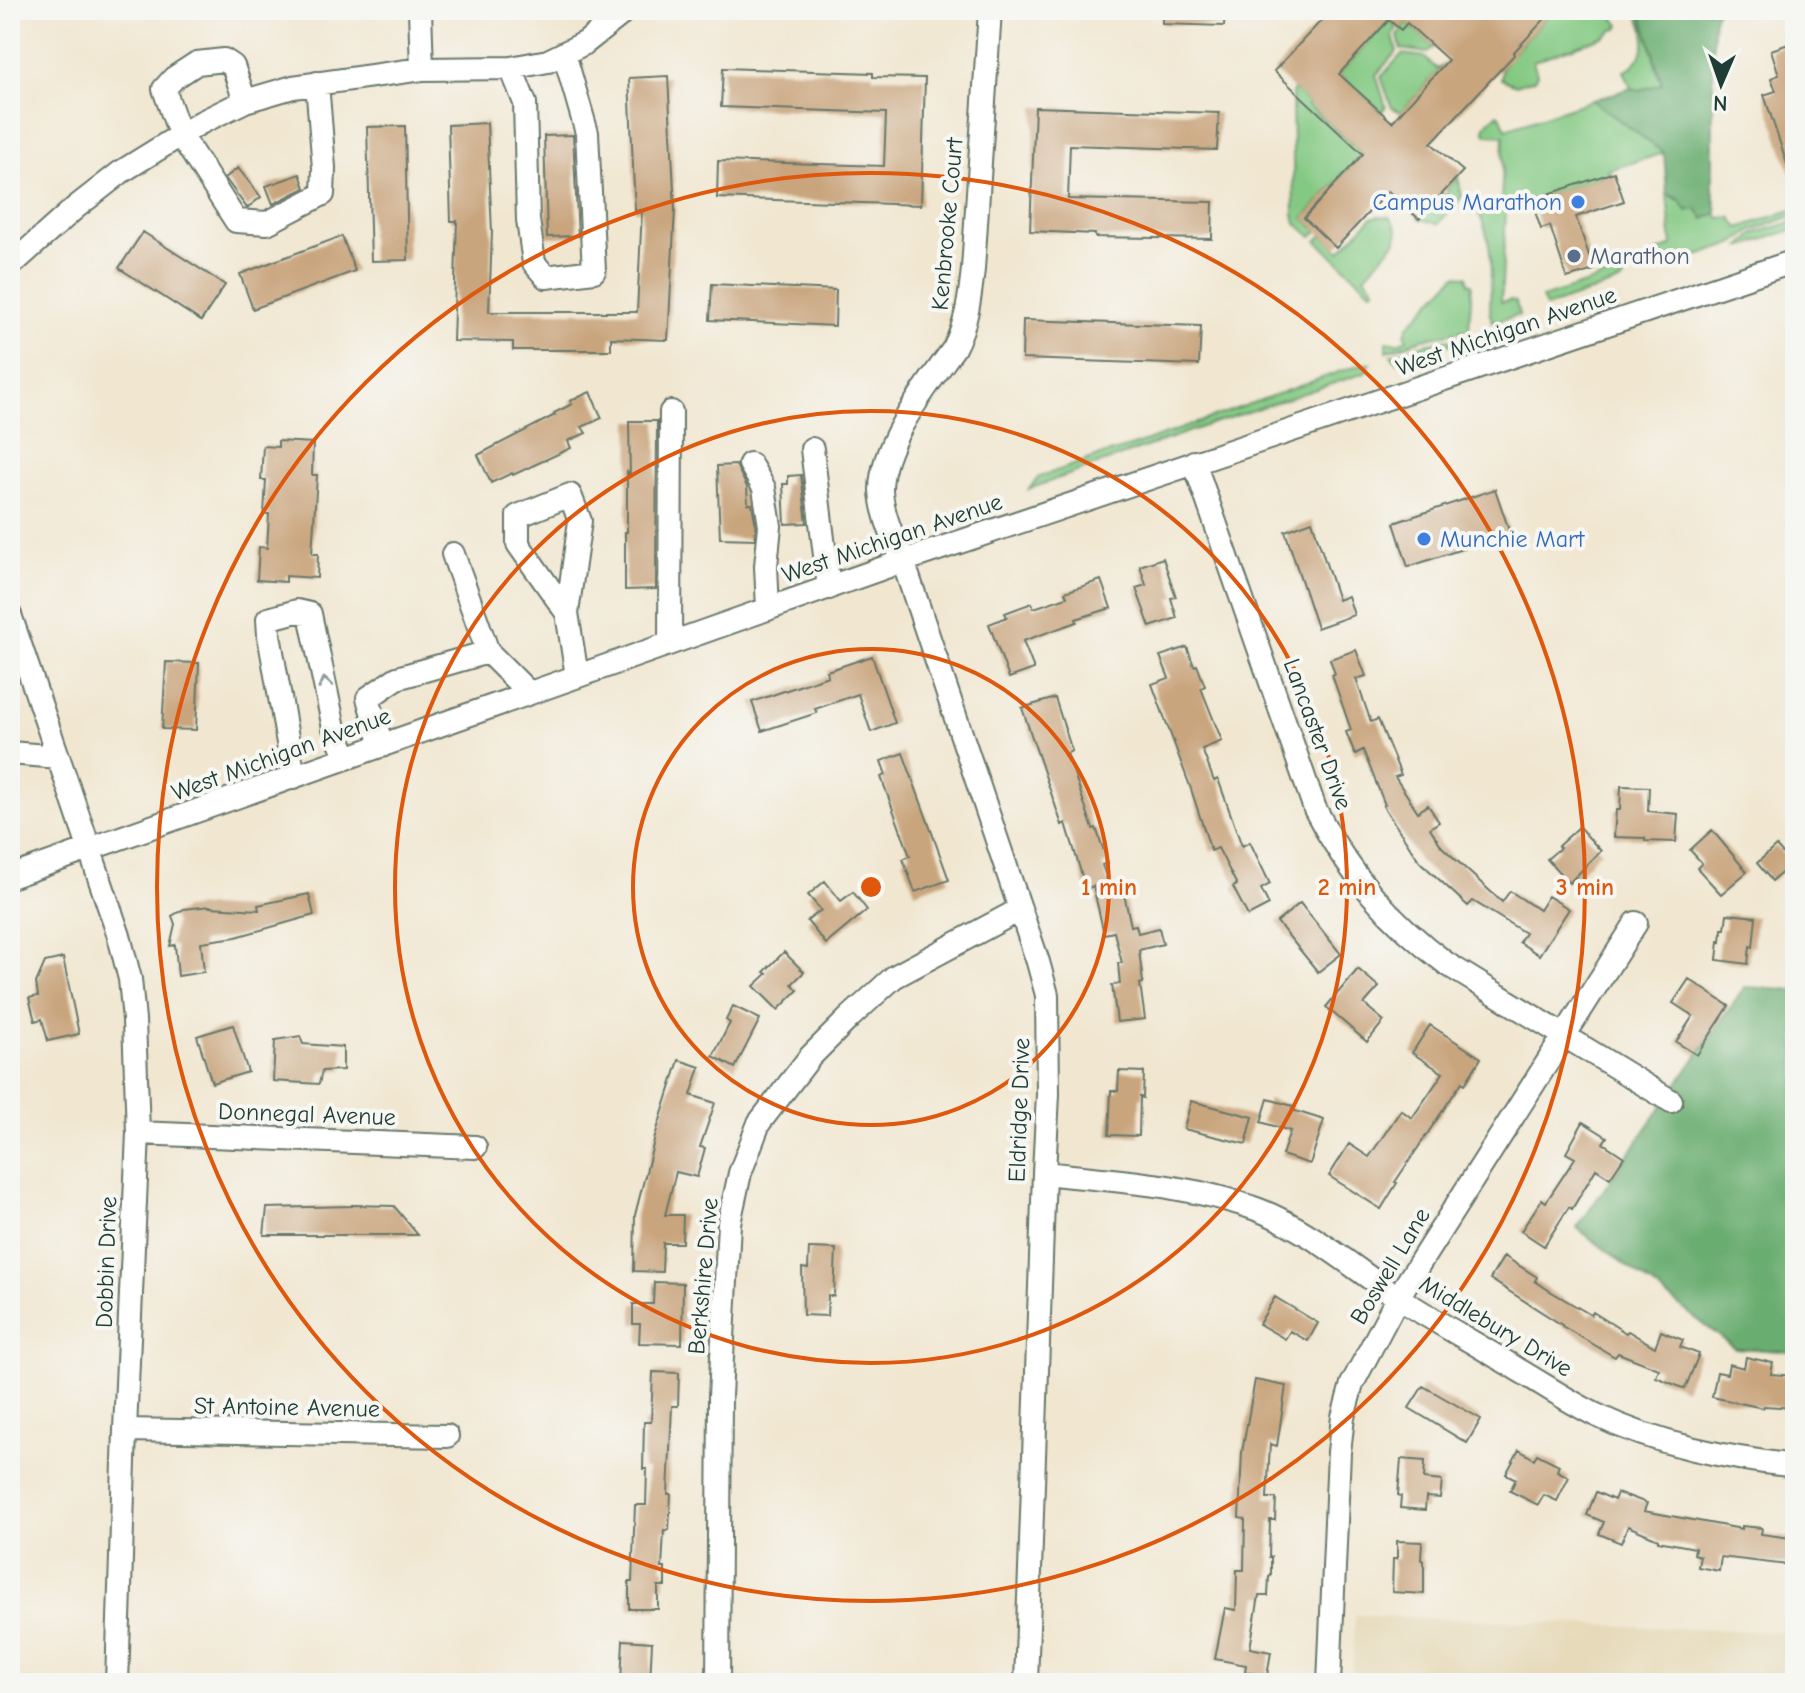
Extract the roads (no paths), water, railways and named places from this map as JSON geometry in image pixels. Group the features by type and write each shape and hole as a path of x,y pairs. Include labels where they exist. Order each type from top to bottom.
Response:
{"street":[{"path":"420,10 422,69"},
{"path":"10,266 121,172 180,134 245,101 293,87 422,69 511,68 548,61 585,43 624,10"},
{"name":"Kenbrooke Court","path":"903,561 884,511 883,474 901,426 961,335 968,308 990,10"},
{"path":"511,68 525,103 528,220 534,263 546,277 594,271 587,133 564,53"},
{"path":"245,101 233,66 224,60 197,63 174,78 164,89 180,134 236,221 267,223 323,194 324,168 317,83"},
{"name":"West Michigan Avenue","path":"10,877 903,561 1795,261"},
{"path":"670,643 671,412"},
{"path":"812,449 829,588"},
{"name":"Lancaster Drive","path":"1194,462 1315,809 1331,840 1370,893 1394,920 1447,964 1671,1101"},
{"path":"750,464 764,488 770,526 766,566 768,609"},
{"path":"567,613 518,544 518,516 570,495 580,521 567,613 577,676"},
{"path":"453,554 488,652 529,693"},
{"name":"Eldridge Drive","path":"903,561 1047,995 1048,1094 1026,1683"},
{"path":"294,777 268,619 297,611 310,614 334,728 347,758"},
{"name":"Dobbin Drive","path":"10,615 119,936 130,979 138,1133 117,1683"},
{"path":"382,746 368,698 397,678 488,652"},
{"path":"10,753 58,757"},
{"name":"Berkshire Drive","path":"718,1683 720,1396 729,1223 740,1173 759,1123 810,1057 894,977 1019,910"},
{"name":"Boswell Lane","path":"1329,1683 1339,1452 1343,1417 1352,1384 1398,1297 1636,923"},
{"name":"Donnegal Avenue","path":"138,1133 475,1147"},
{"name":"Middlebury Drive","path":"1044,1173 1165,1187 1208,1195 1258,1210 1299,1229 1398,1297 1595,1415 1699,1451 1795,1466"},
{"name":"St Antoine Avenue","path":"125,1430 447,1436"}],"place":[{"name":"Campus Marathon","path":"1578,202"},
{"name":"Marathon","path":"1574,256"},
{"name":"Munchie Mart","path":"1424,539"}]}
